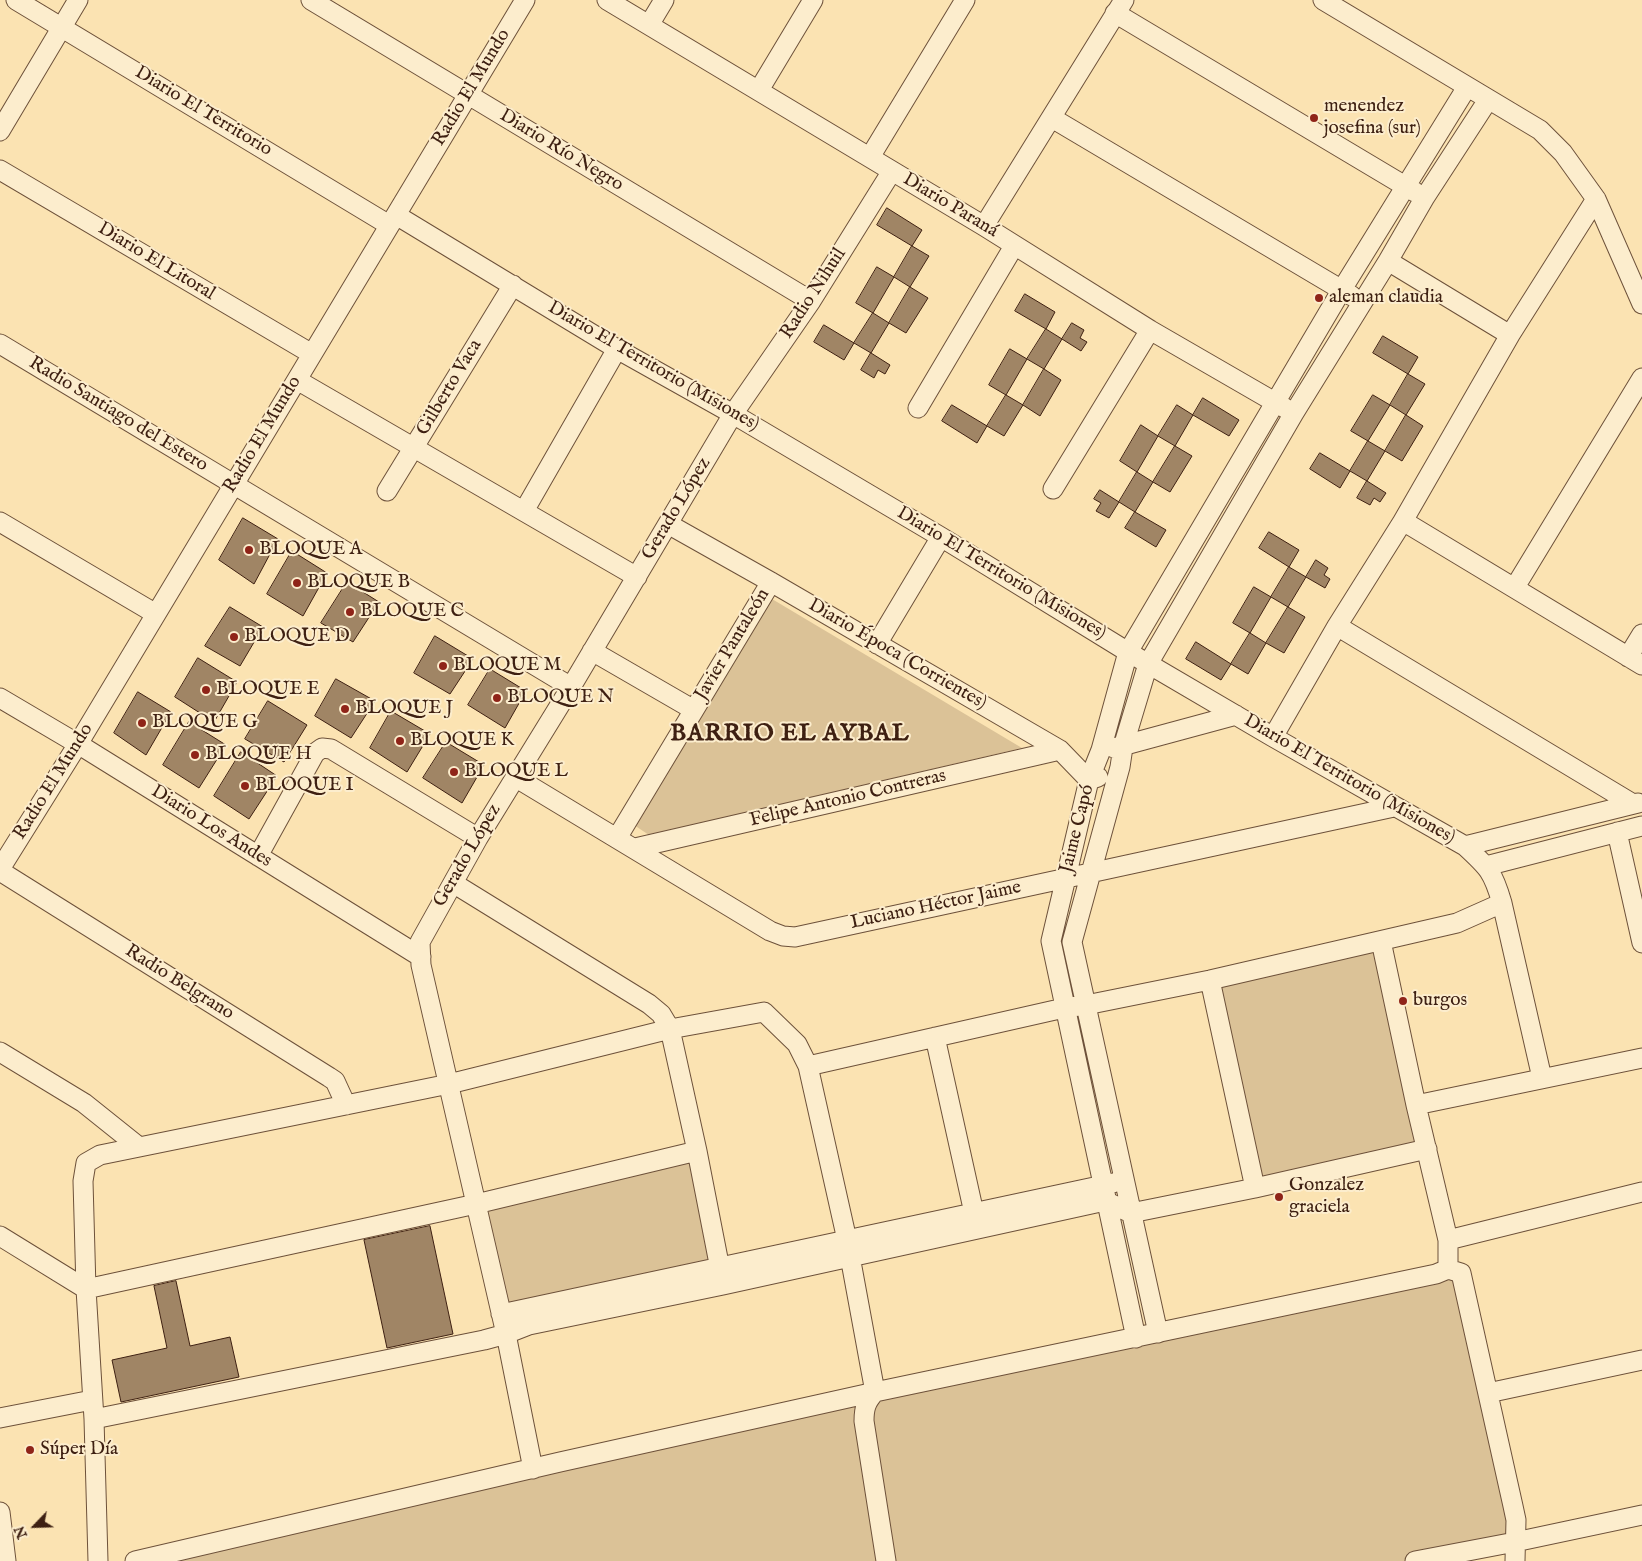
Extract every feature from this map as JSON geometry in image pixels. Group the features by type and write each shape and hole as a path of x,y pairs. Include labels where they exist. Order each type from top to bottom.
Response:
{"street":[{"name":"Diario El Territorio","path":"16,0 393,220 513,285"},
{"path":"0,132 78,0"},
{"name":"Diario Río Negro","path":"311,0 811,301"},
{"name":"Radio El Mundo","path":"0,870 78,744 525,0"},
{"name":"Diario Paraná","path":"607,0 984,226 1150,330 1294,413"},
{"path":"649,25 664,0"},
{"path":"759,90 813,0"},
{"path":"870,157 965,0"},
{"path":"1323,0 1540,130 1563,153 1580,174 1596,199 1642,304"},
{"path":"984,226 1120,7 1404,187 1425,197"},
{"name":"Jaime Capó","path":"1136,1338 1050,942 1089,780 1100,750 1128,652 1341,291 1467,87"},
{"name":"Jaime Capó","path":"1158,1333 1072,942 1120,767 1123,747 1148,664 1294,413 1425,197 1488,100"},
{"path":"1052,118 1362,302"},
{"name":"Diario El Litoral","path":"0,170 312,354"},
{"name":"Radio Nihuil","path":"733,414 811,301 892,171"},
{"path":"1272,737 1337,626 1402,521 1510,335 1596,199"},
{"path":"918,408 1014,246"},
{"path":"1388,260 1510,335"},
{"name":"Diario El Territorio (Misiones)","path":"513,285 617,349 733,414 941,537 1148,664 1272,737 1465,846 1486,866 1495,878 1542,1078"},
{"name":"Gilberto Vaca","path":"387,491 513,285"},
{"path":"1052,489 1150,330"},
{"name":"Radio Santiago del Estero","path":"0,344 571,688"},
{"path":"524,511 617,349"},
{"path":"1515,587 1642,378"},
{"path":"297,380 637,577"},
{"name":"Gerado López","path":"533,1469 506,1334 421,957 420,942 514,777 571,688 733,414"},
{"path":"1402,521 1515,587 1635,661 1642,634"},
{"path":"0,522 156,614"},
{"name":"Diario Época (Corrientes)","path":"668,524 1060,750 1089,780"},
{"path":"877,644 941,537"},
{"name":"Javier Pantaleón","path":"618,838 771,582"},
{"path":"1337,626 1638,803"},
{"path":"592,651 694,710"},
{"name":"Diario Los Andes","path":"0,698 78,744 421,957"},
{"path":"1100,750 1123,747 1236,715"},
{"path":"258,856 315,754 322,748 331,749 478,838"},
{"name":"Felipe Antonio Contreras","path":"635,848 1060,750"},
{"path":"1089,780 1120,767"},
{"name":"Luciano Héctor Jaime","path":"514,777 635,848 770,931 783,936 795,937 1394,807"},
{"path":"1465,846 1638,803"},
{"path":"1486,866 1642,826"},
{"path":"1617,832 1642,943"},
{"name":"Radio Belgrano","path":"0,870 329,1077 334,1081 346,1105"},
{"path":"453,883 649,1004 661,1014 670,1029 721,1276"},
{"path":"808,1066 1064,1008 1210,980 1381,940 1457,922 1502,903"},
{"path":"1381,940 1416,1105 1448,1240 1448,1269"},
{"path":"1210,980 1255,1188"},
{"path":"98,1561 94,1419 86,1290 83,1181 86,1163 100,1155 449,1084 670,1029 764,1012 797,1044 808,1066 848,1249 875,1392"},
{"path":"935,1037 974,1213"},
{"path":"0,1052 84,1103 139,1147"},
{"path":"1416,1105 1642,1058"},
{"path":"848,1249 974,1213 1104,1193 1131,1213 1255,1188 1427,1149"},
{"path":"0,1236 86,1290 476,1204 696,1151"},
{"path":"501,1314 721,1276 848,1249 1104,1193 1124,1181"},
{"path":"1448,1240 1642,1192"},
{"path":"135,1561 875,1392 1436,1274 1448,1269 1461,1273 1515,1513 1515,1552"},
{"path":"94,1419 506,1334 529,1325 721,1276"},
{"path":"1488,1393 1642,1360"},
{"path":"875,1392 864,1408 864,1422 886,1561"},
{"path":"0,1418 92,1400"},
{"path":"0,1512 6,1561"},
{"path":"1416,1561 1515,1552 1642,1515"}],"shaded area":[{"path":"772,599 1022,748 649,835 634,825"},
{"path":"1379,942 1426,1149 1255,1188 1210,980"},
{"path":"696,1151 719,1267 502,1313 475,1198"},
{"path":"1461,1273 1514,1542 1411,1561 139,1561"}],"building":[{"path":"887,208 922,230 912,246 877,225"},
{"path":"912,246 929,256 910,287 894,277"},
{"path":"877,267 894,277 873,313 856,303"},
{"path":"910,287 928,298 906,333 889,323"},
{"path":"1025,294 1055,312 1046,329 1015,311"},
{"path":"873,313 889,323 871,353 854,343"},
{"path":"1072,323 1084,330 1080,338 1087,342 1081,351 1062,339"},
{"path":"824,325 854,343 844,360 814,342"},
{"path":"1046,329 1062,339 1044,369 1027,359"},
{"path":"1383,336 1418,357 1408,374 1373,353"},
{"path":"1010,349 1027,359 1006,395 989,385"},
{"path":"871,353 890,365 885,374 878,370 874,378 861,370"},
{"path":"1044,369 1061,380 1040,416 1023,405"},
{"path":"1408,374 1425,384 1406,415 1390,405"},
{"path":"1006,395 1023,405 1004,436 987,426"},
{"path":"1373,395 1390,405 1368,441 1351,431"},
{"path":"1203,398 1239,420 1229,436 1193,415"},
{"path":"952,405 987,426 977,443 942,421"},
{"path":"1177,405 1193,415 1175,446 1158,436"},
{"path":"1406,415 1423,426 1402,461 1385,451"},
{"path":"1141,425 1158,436 1137,472 1120,461"},
{"path":"1368,441 1385,451 1367,481 1350,471"},
{"path":"1175,446 1192,456 1170,492 1153,482"},
{"path":"1320,453 1350,471 1340,488 1310,469"},
{"path":"1137,472 1153,482 1135,512 1119,502"},
{"path":"1367,481 1386,493 1380,502 1374,498 1370,505 1357,498"},
{"path":"1100,490 1119,502 1109,518 1096,511 1101,503 1094,499"},
{"path":"1135,512 1166,530 1156,547 1125,528"},
{"name":"BLOQUE A","path":"243,518 278,539 254,584 219,560"},
{"path":"1269,532 1299,550 1289,567 1259,548"},
{"name":"BLOQUE B","path":"292,551 327,573 303,616 267,594"},
{"path":"1316,560 1328,568 1324,575 1330,579 1325,588 1306,577"},
{"path":"1289,567 1306,577 1288,607 1271,597"},
{"name":"BLOQUE C","path":"347,582 379,602 353,642 321,623"},
{"path":"1254,587 1271,597 1250,633 1233,623"},
{"name":"BLOQUE D","path":"230,607 263,627 240,666 205,646"},
{"path":"1288,607 1305,617 1284,653 1266,643"},
{"path":"1250,633 1266,643 1248,674 1231,664"},
{"name":"BLOQUE M","path":"435,636 473,659 450,694 414,673"},
{"path":"1196,642 1231,664 1221,680 1186,659"},
{"name":"BLOQUE E","path":"198,658 237,682 214,722 175,697"},
{"name":"BLOQUE N","path":"490,669 526,691 505,728 468,705"},
{"name":"BLOQUE J","path":"336,679 375,701 351,738 315,716"},
{"name":"BLOQUE G","path":"138,692 171,712 146,755 114,733"},
{"path":"268,701 307,725 284,762 245,739"},
{"name":"BLOQUE K","path":"391,711 430,734 407,772 370,748"},
{"name":"BLOQUE H","path":"189,722 226,745 199,788 163,765"},
{"name":"BLOQUE L","path":"446,742 484,765 462,803 423,778"},
{"name":"BLOQUE I","path":"241,752 277,776 249,819 214,796"},
{"path":"430,1226 453,1334 387,1348 364,1240"},
{"path":"176,1281 190,1346 230,1337 239,1377 121,1402 112,1360 167,1348 154,1286"}],"place":[{"name":"menendez josefina (sur)","path":"1314,118"},
{"name":"aleman claudia","path":"1319,298"},
{"name":"BLOQUE A","path":"249,550"},
{"name":"BLOQUE B","path":"297,583"},
{"name":"BLOQUE C","path":"350,612"},
{"name":"BLOQUE D","path":"234,637"},
{"name":"BLOQUE M","path":"443,666"},
{"name":"BLOQUE E","path":"206,690"},
{"name":"BLOQUE N","path":"497,698"},
{"name":"BLOQUE J","path":"345,709"},
{"name":"BLOQUE G","path":"142,723"},
{"name":"BLOQUE K","path":"400,741"},
{"name":"BLOQUE H","path":"195,755"},
{"name":"BLOQUE L","path":"454,772"},
{"name":"BLOQUE I","path":"245,786"},
{"name":"burgos","path":"1403,1001"},
{"name":"Gonzalez graciela","path":"1279,1197"},
{"name":"Súper Día","path":"30,1450"}],"district":[{"name":"BARRIO EL AYBAL","path":"790,735"}]}
